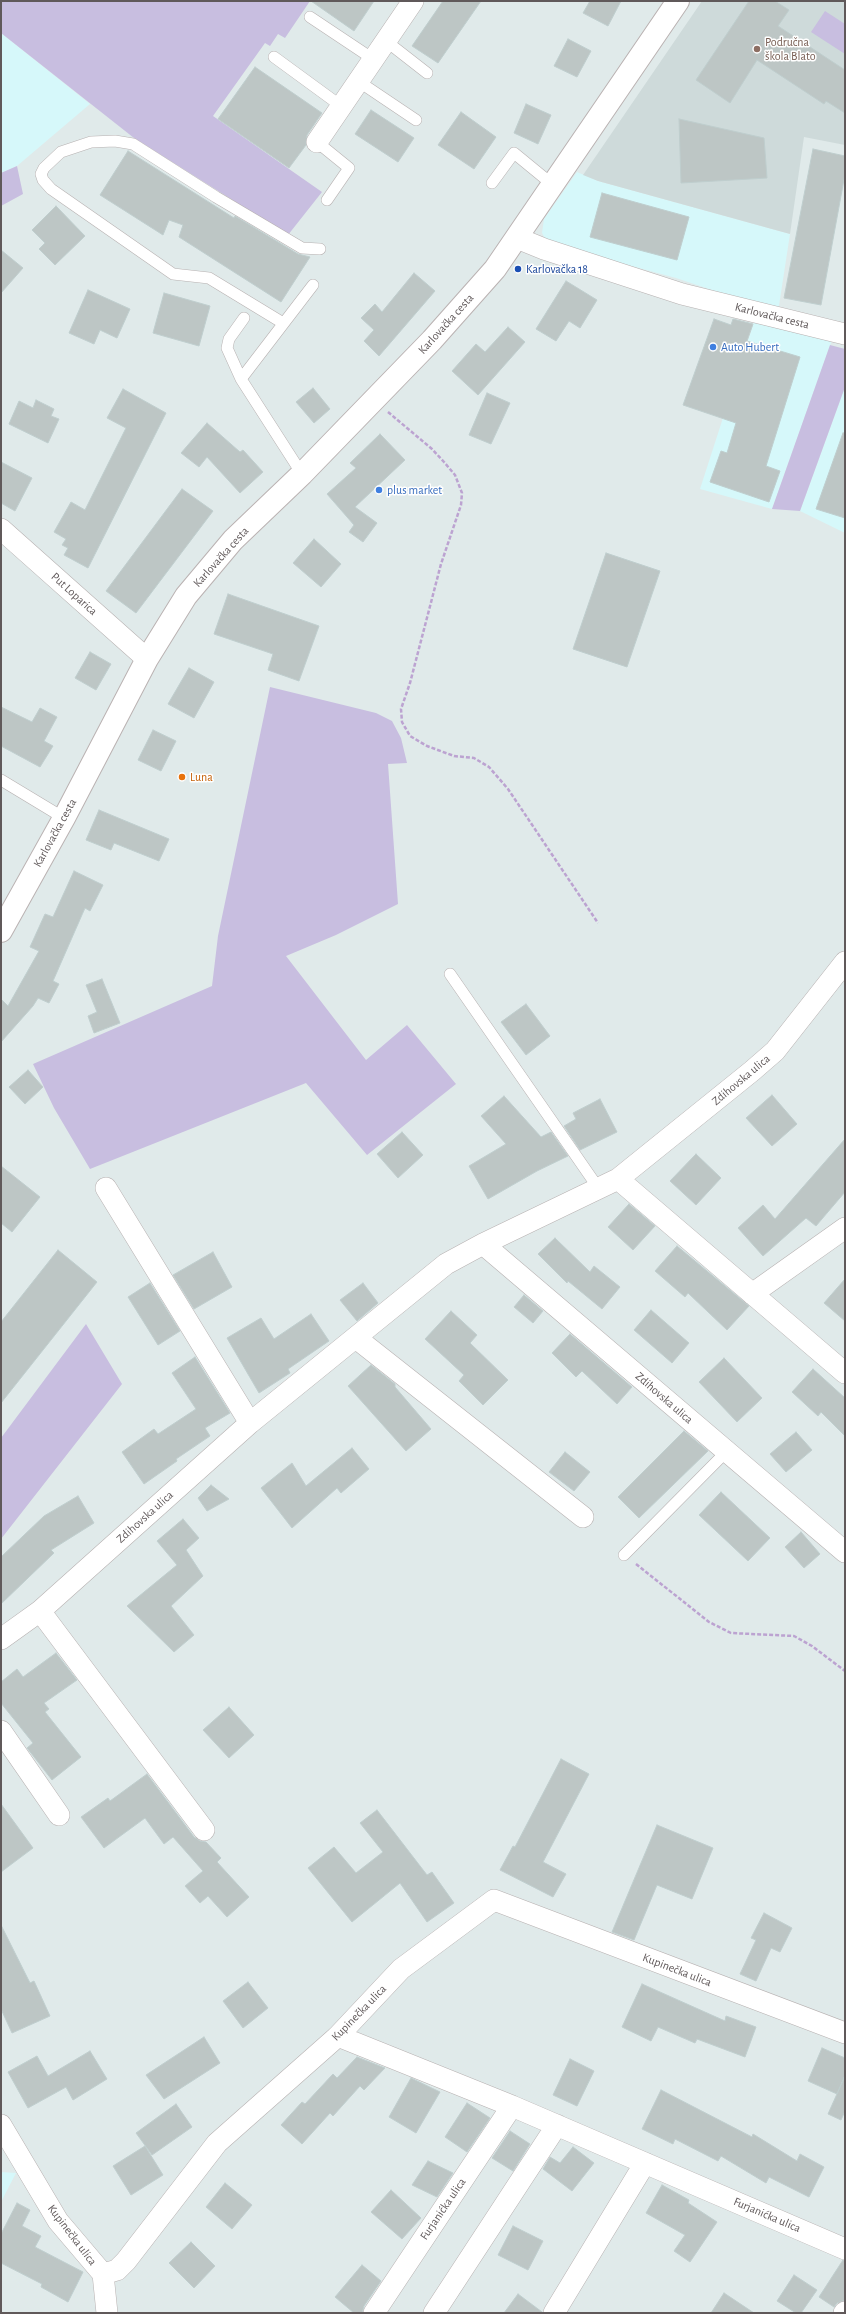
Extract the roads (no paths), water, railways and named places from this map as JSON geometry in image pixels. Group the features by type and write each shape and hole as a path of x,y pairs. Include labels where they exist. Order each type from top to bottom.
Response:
{"street":[{"path":"317,142 413,1"},
{"name":"Karlovačka cesta","path":"1,931 64,818 147,659 186,596 228,546 302,474 432,340 495,269 678,1"},
{"name":"Karlovačka cesta","path":"517,238 544,249 682,294 845,334"},
{"name":"Put Loparica","path":"1,529 147,659"},
{"name":"Zdihovska ulica","path":"1,1639 40,1611 250,1423 446,1264 483,1244 618,1179 775,1051 845,962"},
{"path":"618,1179 845,1373"},
{"path":"106,1188 250,1423"},
{"path":"752,1294 845,1228"},
{"name":"Zdihovska ulica","path":"483,1244 845,1552"},
{"path":"356,1338 583,1517"},
{"path":"40,1611 204,1830"},
{"path":"1,1731 59,1815"},
{"name":"Kupinečka ulica","path":"1,2125 58,2221 103,2274 117,2270 126,2261 217,2143 338,2036 401,1969 494,1900 845,2033"},
{"name":"Furjanićka ulica","path":"338,2036 512,2106 845,2249"},
{"name":"Furjanićka ulica","path":"374,2313 512,2106"},
{"path":"434,2313 557,2125"},
{"path":"554,2313 645,2163"},
{"path":"103,2274 107,2313"}],"lane":[{"path":"310,17 373,59"},
{"path":"386,41 427,73"},
{"path":"274,57 341,106"},
{"path":"358,81 416,120"},
{"path":"283,323 209,278 173,274 51,189 43,180 41,174 44,168 61,152 91,142 115,141 134,144 216,197 302,248 320,249"},
{"path":"317,142 350,168 327,200"},
{"path":"492,183 514,153 553,185"},
{"path":"241,380 313,284"},
{"path":"244,318 229,339 227,348 241,380 302,474"},
{"path":"1,780 64,818"},
{"path":"450,974 599,1189"},
{"path":"624,1555 726,1452"}],"place":[{"name":"Područna škola Blato","path":"757,49"},
{"name":"Karlovačka 18","path":"518,269"},
{"name":"Auto Hubert","path":"713,347"},
{"name":"plus market","path":"379,490"},
{"name":"Luna","path":"182,777"}]}
